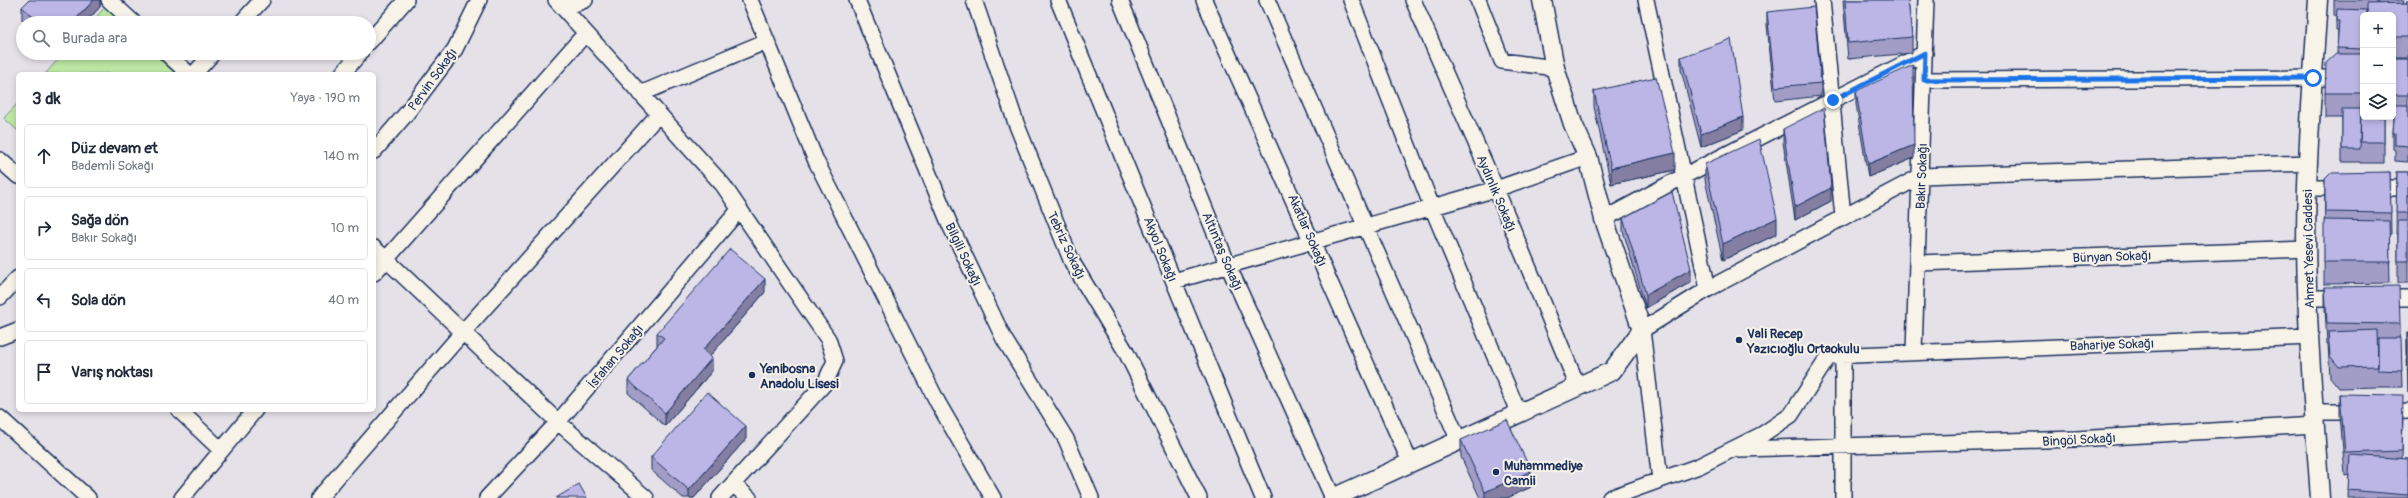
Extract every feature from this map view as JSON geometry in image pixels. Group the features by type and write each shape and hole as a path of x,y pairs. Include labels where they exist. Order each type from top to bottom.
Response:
{"street":[{"path":"109,0 126,16"},
{"path":"247,16 262,0"},
{"path":"376,34 406,0"},
{"name":"Pervin Sokağı","path":"376,149 406,114 455,49 479,0"},
{"path":"559,4 585,0"},
{"path":"750,0 816,161 938,403 993,498"},
{"name":"Bilgili Sokağı","path":"857,0 950,224 1004,339 1066,439 1091,498"},
{"name":"Tebriz Sokağı","path":"974,0 1016,123 1072,262 1126,352 1199,498"},
{"name":"Akyol Sokağı","path":"1058,0 1263,498"},
{"name":"Altıntaş Sokağı","path":"1120,0 1228,265 1333,498"},
{"name":"Akatlar Sokağı","path":"1204,0 1313,240 1410,462"},
{"path":"1267,0 1459,441"},
{"path":"1351,0 1432,207 1519,414"},
{"name":"Aydınlık Sokağı","path":"1413,0 1496,189 1578,386"},
{"path":"1478,0 1502,61 1555,68"},
{"path":"1542,0 1555,68 1573,124 1588,157 1604,219 1642,330 1660,480"},
{"path":"1646,0 1708,289"},
{"path":"1822,0 1833,100 1843,217"},
{"name":"Bakır Sokağı","path":"1914,351 1926,0"},
{"name":"Ahmet Yesevi Caddesi","path":"2318,0 2307,188 2307,298 2320,498"},
{"path":"559,4 723,185 828,339 835,361 825,383 720,498"},
{"path":"376,271 585,34"},
{"path":"640,94 767,41"},
{"path":"1604,219 1684,176 1925,53"},
{"path":"174,60 187,72"},
{"path":"196,72 207,60"},
{"path":"344,72 354,60"},
{"path":"1924,80 2360,78"},
{"path":"319,498 463,332 658,115"},
{"path":"1174,281 1313,240 1366,227 1496,189 1588,157"},
{"path":"0,160 16,174"},
{"path":"1333,498 1612,371 1642,330 1708,289 1921,176 2308,163"},
{"path":"2307,188 2408,188"},
{"name":"İsfahan Sokağı","path":"487,498 558,422 739,210"},
{"name":"Bünyan Sokağı","path":"1918,263 2307,249"},
{"path":"376,250 558,422 646,498"},
{"path":"0,297 16,280"},
{"path":"2307,298 2408,298"},
{"path":"0,337 16,331"},
{"name":"Bahariye Sokağı","path":"1734,449 1762,434 1791,415 1829,356 1914,351 2310,337"},
{"path":"1843,355 1843,498"},
{"name":"Bingöl Sokağı","path":"1734,449 2076,439 2408,411"},
{"path":"181,412 222,450"},
{"path":"182,498 253,412"},
{"path":"0,418 88,498"},
{"path":"1610,498 1634,494 1660,480 1699,466 1734,449"},
{"path":"733,484 749,498"}],"green space":[{"path":"105,7 115,16 97,16"},
{"path":"58,60 164,60 177,72 47,72"},
{"path":"16,105 16,129 4,118"}],"building":[{"path":"29,0 94,0 79,16 32,16 22,7"},
{"path":"1845,0 1908,0 1912,37 1848,43"},
{"path":"2408,3 2408,37 2396,37 2396,12 2367,12 2367,4"},
{"path":"1814,7 1821,83 1775,87 1767,12"},
{"path":"2337,9 2367,10 2367,12 2360,12 2360,49 2337,48 2339,21 2336,21"},
{"path":"1731,39 1743,117 1701,134 1681,57"},
{"path":"2336,54 2360,54 2360,93 2325,93 2326,63"},
{"path":"2396,59 2408,59 2408,95 2396,95"},
{"path":"1913,65 1914,145 1868,164 1856,91"},
{"path":"1656,77 1675,153 1611,168 1594,91"},
{"path":"2396,105 2408,105 2408,146 2395,145 2395,133 2393,133 2394,120 2396,120"},
{"path":"1824,108 1831,188 1795,207 1783,129"},
{"path":"2342,109 2360,109 2360,149 2342,149"},
{"path":"2361,120 2384,120 2384,142 2360,142"},
{"path":"1759,139 1777,218 1723,244 1705,164"},
{"path":"2390,172 2391,213 2325,212 2325,178 2330,173"},
{"path":"2397,172 2408,172 2408,213 2396,213"},
{"path":"1672,192 1691,269 1646,295 1623,218"},
{"path":"2324,220 2389,221 2390,262 2324,262"},
{"path":"2398,221 2408,221 2408,261 2398,261"},
{"path":"730,249 765,279 703,350 712,358 665,413 628,380 664,338 657,333"},
{"path":"2399,286 2400,324 2327,323 2325,287"},
{"path":"2377,330 2378,366 2339,367 2330,356 2328,332"},
{"path":"2407,333 2408,333 2408,372"},
{"path":"2378,338 2401,338 2402,371 2378,370"},
{"path":"707,392 746,426 689,490 651,457"},
{"path":"2340,394 2403,395 2402,451 2345,453"},
{"name":"Muhammediye Camii","path":"1507,420 1531,471 1485,492 1461,440"},
{"path":"2350,455 2408,459 2408,495 2348,490"},
{"path":"579,484 587,498 556,498"}],"place":[{"name":"Vali Recep Yazıcıoğlu Ortaokulu","path":"1739,340"},
{"name":"Yenibosna Anadolu Lisesi","path":"752,375"},
{"name":"Muhammediye Camii","path":"1496,472"}],"route":[{"path":"1833,100 1925,53 1924,80 2313,78"}]}
